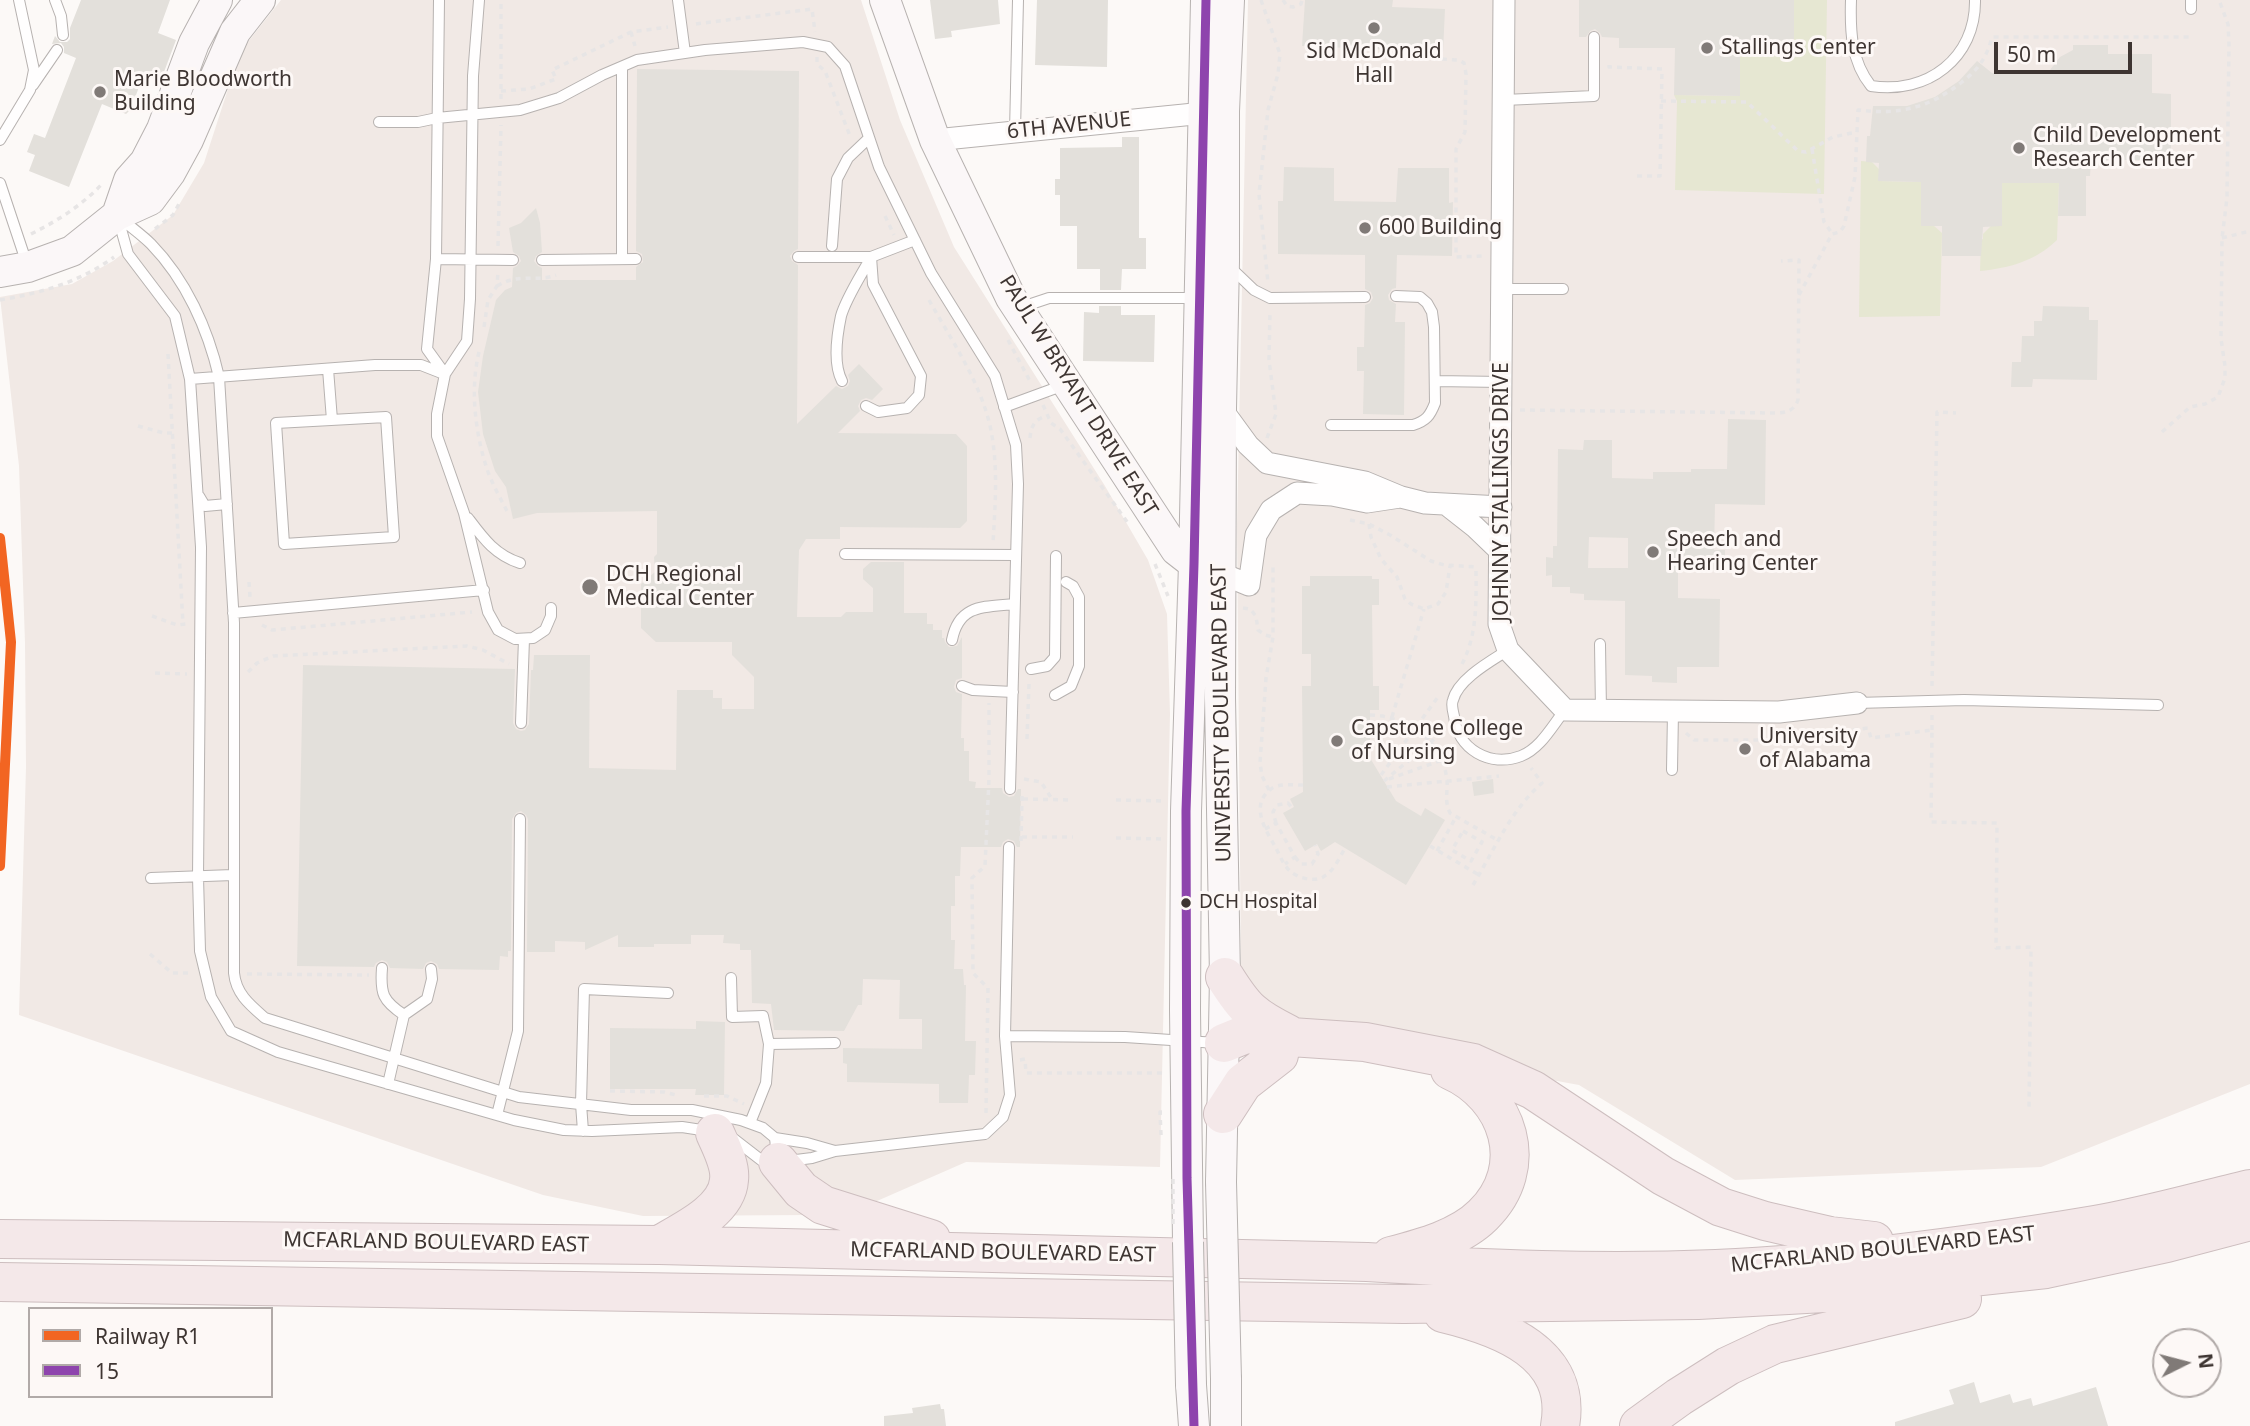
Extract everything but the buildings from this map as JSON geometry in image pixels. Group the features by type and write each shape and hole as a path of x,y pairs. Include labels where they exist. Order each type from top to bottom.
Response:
{"highway":[{"path":"1225,976 1242,1005 1266,1023 1288,1047"},
{"path":"1224,1043 1246,1034 1288,1047 1350,1059 1450,1070 1476,1084 1491,1100 1503,1119 1509,1147 1506,1177 1493,1203 1473,1224 1428,1245 1367,1262"},
{"path":"1223,1114 1243,1083 1288,1047 1365,1042 1473,1063 1533,1090 1664,1176 1721,1207 1830,1237 1938,1249"},
{"path":"659,1245 699,1222 725,1198 730,1180 727,1165 732,1128"},
{"path":"776,1150 801,1190 823,1205 973,1253"},
{"name":"MCFARLAND BOULEVARD EAST","path":"0,1239 659,1245 1367,1262 1472,1269 1602,1271 1826,1261 1938,1249 2097,1224 2250,1189"},
{"name":"MCFARLAND BOULEVARD EAST","path":"0,1282 1404,1304 1698,1300 1824,1293 2046,1269 2167,1243 2250,1221"},
{"path":"1639,1426 1728,1366 1775,1344 1963,1298 2046,1269"},
{"path":"1404,1304 1478,1321 1527,1346 1548,1365 1555,1378 1562,1405 1560,1426"}],"main road":[{"path":"117,215 129,180 145,162 162,129 194,43 217,0"},
{"path":"15,259 72,251 117,215 150,200 170,173 188,140 234,32 260,0"},
{"name":"PAUL W BRYANT DRIVE EAST","path":"885,0 935,140 1018,308 1176,550 1207,568"},
{"name":"UNIVERSITY BOULEVARD EAST","path":"1206,0 1200,298 1207,568 1220,698 1225,976 1221,1182 1226,1426"},
{"name":"UNIVERSITY BOULEVARD EAST","path":"1194,1426 1187,1178 1186,811 1221,408 1224,111 1229,0"}],"street":[{"name":"JOHNNY STALLINGS DRIVE","path":"1504,0 1499,624 1508,650 1565,709"},
{"name":"6TH AVENUE","path":"935,140 1204,113"},
{"path":"1221,408 1248,445 1267,463 1365,482 1401,497 1425,503 1501,507"},
{"path":"1207,568 1249,585 1256,535 1271,510 1297,493 1332,495 1367,502 1401,497"},
{"path":"1447,505 1475,527 1500,559"},
{"path":"1565,709 1779,712 1857,703"}],"lane":[{"path":"19,0 34,69 30,90"},
{"path":"55,0 61,16 63,35"},
{"path":"439,0 436,259 427,349 445,374"},
{"path":"479,0 473,76 471,259 467,341 445,374 437,414 437,436 464,513 488,612 498,630 515,639 533,638 545,630 551,616 551,608"},
{"path":"678,0 685,53"},
{"path":"1015,131 1018,0"},
{"path":"1851,0 1850,29 1861,74 1871,86 1888,88 1916,83 1939,73 1957,58 1968,38 1975,0"},
{"path":"1504,100 1594,96 1594,37"},
{"path":"379,122 418,122 520,110 559,98 637,60 803,42 828,47 845,66 879,167 931,273 995,376 1016,446 1018,484 1010,789"},
{"path":"0,140 57,50"},
{"path":"622,67 622,259"},
{"path":"832,246 837,180 848,158 869,138"},
{"path":"0,183 15,259"},
{"path":"117,215 150,244 189,294 214,355 219,377 233,613 234,974 235,984 247,1003 265,1018 503,1093 631,1110 692,1110 732,1128"},
{"path":"117,215 128,254 175,316 190,379 201,547 198,877 200,951 211,997 231,1031 278,1052 496,1115 564,1130 763,1128 776,1150 813,1158 835,1151 985,1133 1003,1117 1010,1095 1005,1036 1009,847"},
{"path":"798,257 871,257 915,240"},
{"path":"842,381 838,373 837,354 842,315 871,257"},
{"path":"866,406 878,412 907,408 919,395 921,376 873,284 871,257"},
{"path":"436,259 513,260"},
{"path":"542,260 636,259"},
{"path":"1224,261 1254,290 1270,298 1365,297"},
{"path":"1502,289 1563,289"},
{"path":"1331,425 1413,425 1423,422 1431,415 1435,403 1432,312 1420,297 1396,296"},
{"path":"1018,308 1049,298 1200,298"},
{"path":"190,379 375,365 421,365 445,374"},
{"path":"328,369 332,420"},
{"path":"1435,381 1502,382"},
{"path":"1004,407 1067,383"},
{"path":"386,416 394,537 284,544 276,424 332,420 386,416"},
{"path":"197,494 205,506 227,504"},
{"path":"464,513 488,545 505,558 520,563"},
{"path":"845,554 1016,555"},
{"path":"1031,669 1047,666 1055,657 1056,556"},
{"path":"1055,695 1071,686 1079,666 1079,597 1073,586 1066,582"},
{"path":"233,613 484,590"},
{"path":"952,639 960,618 970,610 1014,604"},
{"path":"521,723 524,639"},
{"path":"1600,644 1601,711"},
{"path":"1508,650 1467,678 1452,700 1455,726 1468,748 1486,758 1504,760 1522,755 1540,744 1565,709"},
{"path":"962,686 973,690 1013,692"},
{"path":"1857,703 1932,701 2158,705"},
{"path":"1672,770 1673,712"},
{"path":"496,1115 518,1031 520,819"},
{"path":"151,878 233,875"},
{"path":"388,1084 404,1016 427,999 432,979 431,969"},
{"path":"380,972 382,993 389,1005 404,1016"},
{"path":"731,978 732,1017 763,1016 769,1044 766,1083 732,1128 733,1137 761,1160 776,1150 807,1143 835,1151"},
{"path":"583,1131 581,1104 584,989 668,993"},
{"path":"1005,1036 1125,1037 1224,1043"},
{"path":"769,1044 835,1043"}],"path":[{"path":"1261,0 1280,54 1278,74 1268,110 1259,194 1270,298 1269,360 1276,414 1267,437 1267,463"},
{"path":"1283,0 1287,6 1293,8 1301,4 1302,0"},
{"path":"2162,432 2190,407 2214,400 2222,388 2225,366 2221,339 2222,238 2227,198 2229,44 2228,23 2219,0"},
{"path":"501,91 528,89 555,79 552,70 631,32 812,9 817,64 825,71 855,151"},
{"path":"1799,295 1832,234 1840,232 1844,226 1852,197 1858,110 1895,111 1924,106 1953,89 1980,65 1989,51 1992,37 2191,37"},
{"path":"1362,55 1459,60 1464,63 1465,132 1456,149 1456,257 1484,256 1503,262"},
{"path":"1609,57 1609,67 1662,69 1660,176 1635,176"},
{"path":"1661,101 1747,102 1798,151 1806,152 1833,137 1857,132"},
{"path":"1812,149 1824,222 1832,234"},
{"path":"15,259 55,222 90,197 106,180"},
{"path":"882,210 899,246"},
{"path":"2222,238 2250,231"},
{"path":"1517,410 1785,413 1792,410 1798,400 1799,260 1781,261"},
{"path":"926,295 973,380 992,435 996,481 993,554"},
{"path":"168,350 183,624"},
{"path":"1956,413 1937,412 1931,822 1997,822 1996,948 2031,947 2029,1110"},
{"path":"138,426 172,433"},
{"path":"1346,519 1369,524 1431,561 1451,565 1500,559"},
{"path":"1369,524 1375,548 1397,577 1405,599 1411,604 1431,607 1443,599 1451,565"},
{"path":"1269,790 1262,776 1260,763 1266,678 1273,637 1273,556"},
{"path":"1243,608 1250,608 1256,616 1258,630 1273,637"},
{"path":"1392,717 1424,608"},
{"path":"234,673 250,672 257,663 273,656 467,646 483,650 511,666"},
{"path":"155,673 200,675"},
{"path":"1381,775 1441,692"},
{"path":"985,1133 988,988 972,973 972,878 985,866 990,707 986,698"},
{"path":"1370,715 1392,717 1415,728 1430,743 1441,761 1447,780 1446,805 1456,817 1499,841"},
{"path":"1871,738 1932,730"},
{"path":"1443,732 1384,781 1456,755"},
{"path":"1473,885 1516,811 1527,796 1542,783 1531,768"},
{"path":"1387,787 1499,776"},
{"path":"1024,779 1041,782 1052,799"},
{"path":"1303,785 1281,786 1269,790 1261,809 1261,823 1288,869 1298,876 1319,878 1327,875 1345,848"},
{"path":"1022,799 1073,800"},
{"path":"1116,800 1174,801"},
{"path":"1292,808 1288,803 1277,805 1273,812 1276,823 1301,864 1312,863 1318,854 1315,845"},
{"path":"1437,851 1456,817"},
{"path":"1265,829 1276,823"},
{"path":"1473,836 1477,828"},
{"path":"1463,831 1482,842 1471,861 1462,856 1452,850 1463,831"},
{"path":"1021,837 1073,837"},
{"path":"1115,838 1171,839"},
{"path":"1430,846 1479,875"},
{"path":"1458,863 1462,856"},
{"path":"1285,863 1296,857"},
{"path":"150,954 172,973 205,973"},
{"path":"234,974 380,972"},
{"path":"1020,1060 1025,1059 1026,1073 1168,1073"}],"shaded area":[{"name":"DCH Regional Medical Center","path":"281,0 861,0 900,120 954,247 1105,486 1148,560 1167,614 1170,714 1160,1167 966,1162 877,1201 810,1215 643,1216 543,1195 19,1015 26,767 25,643 19,466 0,297 72,284 113,261 173,215 204,163 240,52"},
{"name":"University of Alabama","path":"1248,0 2250,0 2250,1084 2041,1167 1735,1180 1579,1085 1366,1046 1273,1016 1241,973 1237,525"}],"green space":[{"path":"1794,0 1827,0 1824,194 1675,190 1677,101 1674,95 1739,96 1740,40 1794,41"},
{"path":"1861,161 1872,162 1879,169 1879,181 1921,182 1934,226 1942,233 1940,316 1859,317"},
{"path":"2002,183 2059,183 2057,240 2022,262 1980,271 1983,234 1991,226 2002,226"}],"rail line":[{"name":"R1","path":"0,538 11,642 0,866"}],"transit line":[{"name":"15","path":"1194,1426 1187,1178 1186,811 1206,0"}],"place":[{"name":"Sid McDonald Hall","path":"1374,28"},
{"name":"Stallings Center","path":"1707,48"},
{"name":"Marie Bloodworth Building","path":"100,92"},
{"name":"Child Development Research Center","path":"2019,148"},
{"name":"600 Building","path":"1365,228"},
{"name":"Speech and Hearing Center","path":"1653,552"},
{"name":"DCH Regional Medical Center","path":"590,587"},
{"name":"Capstone College of Nursing","path":"1337,741"},
{"name":"University of Alabama","path":"1745,749"},
{"name":"DCH Hospital","path":"1186,903"}]}
